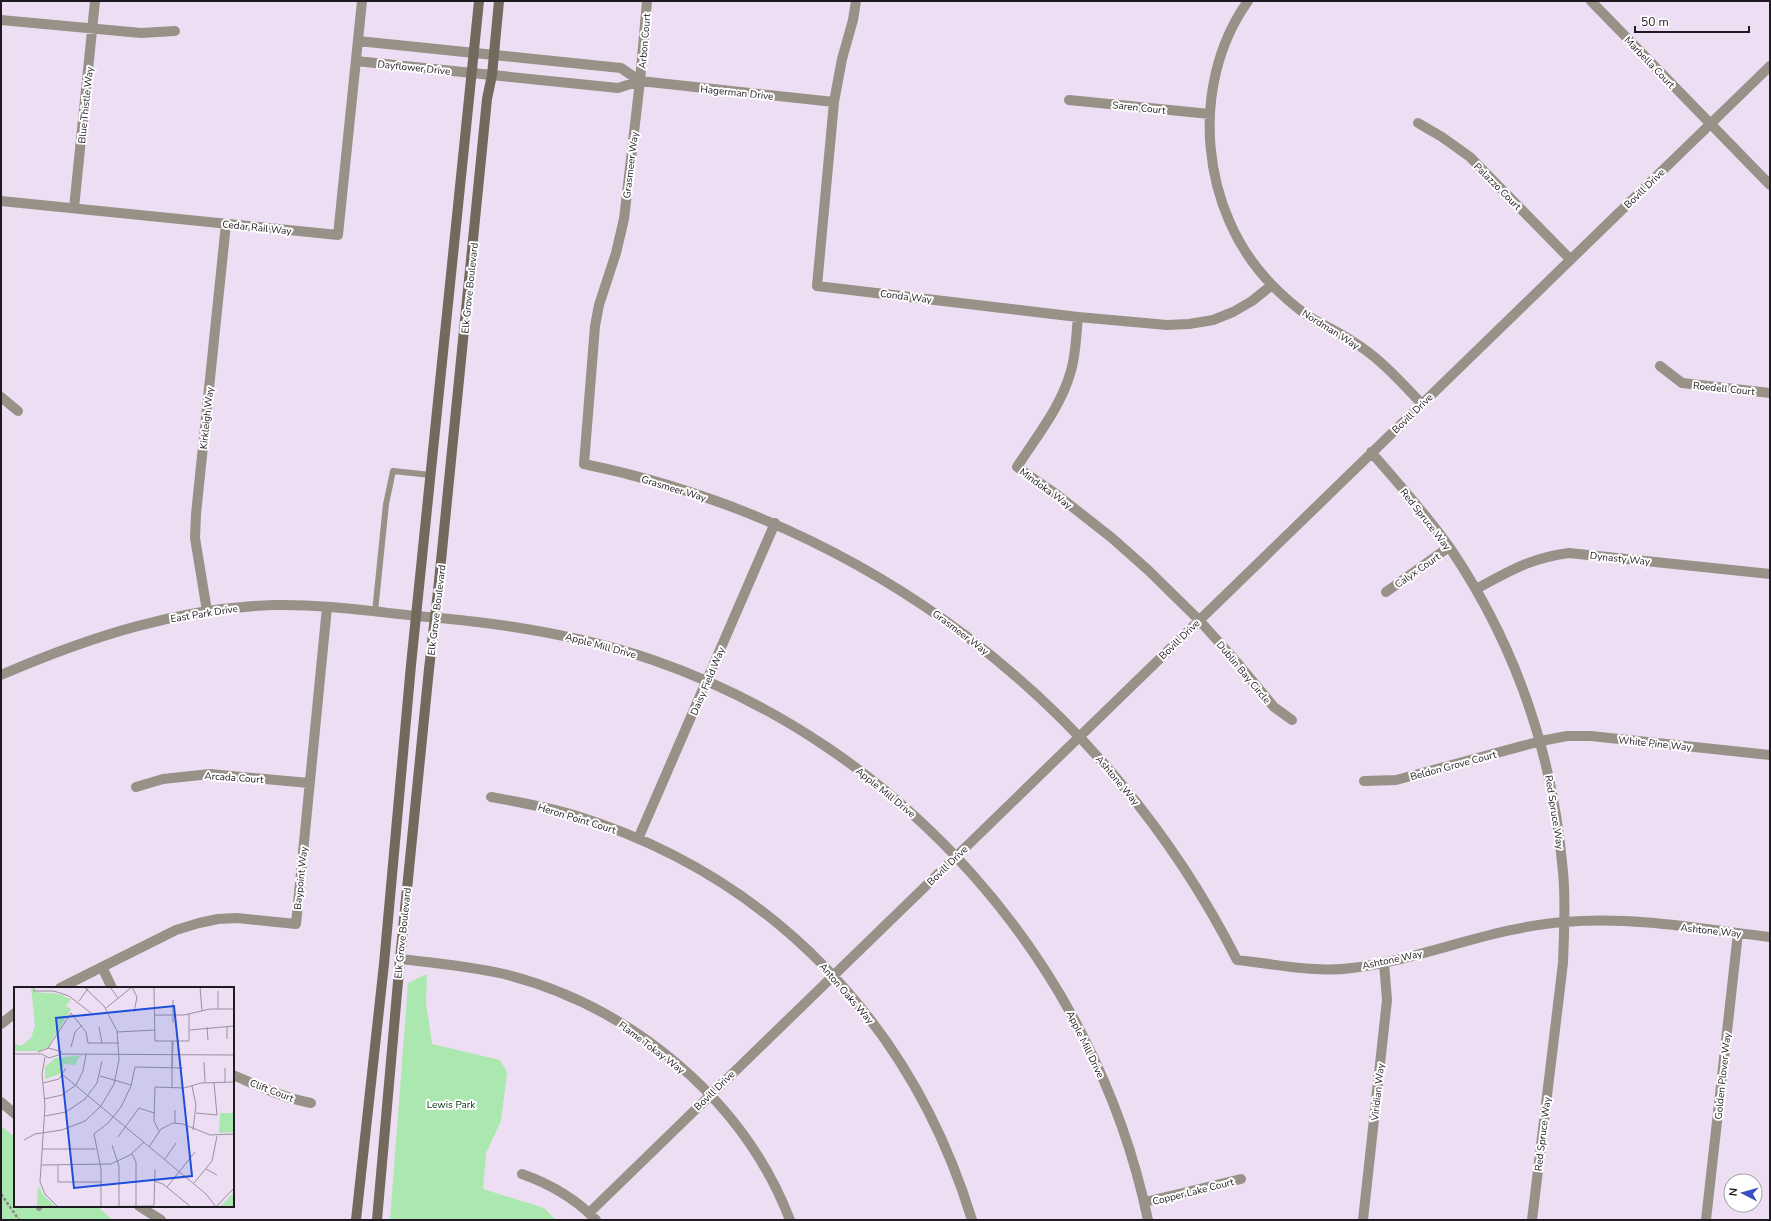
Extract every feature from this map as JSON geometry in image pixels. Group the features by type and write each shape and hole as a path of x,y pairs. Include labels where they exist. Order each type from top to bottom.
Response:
{"main road":[{"name":"Elk Grove Boulevard","path":"356,1220 384,964 416,616 479,1"},
{"name":"Elk Grove Boulevard","path":"377,1220 400,960 434,617 438,591 487,98 492,75 499,1"}],"street":[{"name":"Blue Thistle Way","path":"74,208 95,1"},
{"path":"356,61 362,1"},
{"name":"Arbon Court","path":"640,81 647,1"},
{"name":"Conda Way","path":"856,1 834,102 817,286 1078,317 1167,325 1189,324 1213,320 1233,312 1252,301 1272,285"},
{"name":"Nordman Way","path":"1248,1 1228,37 1218,63 1213,86 1210,114 1209,138 1212,162 1220,197 1230,223 1254,264 1272,285 1307,315 1353,341 1377,358 1422,404"},
{"name":"Marbella Court","path":"1590,1 1770,185"},
{"path":"1,20 141,33 175,31"},
{"name":"Dayflower Drive","path":"358,41 474,53"},
{"name":"Hagerman Drive","path":"474,53 621,68 640,81"},
{"name":"Dayflower Drive","path":"356,61 472,73"},
{"name":"Cedar Rail Way","path":"1,201 338,236 356,61"},
{"name":"Bovill Drive","path":"592,1216 710,1095 1770,66"},
{"name":"Hagerman Drive","path":"472,73 618,88 640,81 834,102"},
{"name":"Grasmeer Way","path":"640,81 624,219 616,253 599,305 595,326 584,464 671,485 775,523 832,550 886,581 939,615 995,657 1036,693 1080,736"},
{"name":"Saren Court","path":"1069,100 1210,114"},
{"name":"Palazzo Court","path":"1418,123 1442,137 1470,157 1570,259"},
{"name":"Kirkleigh Way","path":"207,611 195,538 196,514 226,224"},
{"name":"Mindoka Way","path":"1078,317 1074,358 1061,398 1017,467 1056,494 1112,538 1148,570 1199,620"},
{"name":"Roedell Court","path":"1660,366 1682,383 1770,393"},
{"path":"1,397 18,412"},
{"name":"Red Spruce Way","path":"1371,452 1420,509 1449,547 1476,589 1512,660 1531,709 1541,741 1558,818 1564,873 1565,922 1563,962 1532,1220"},
{"name":"Daisy Field Way","path":"638,839 775,523"},
{"name":"Calyx Court","path":"1386,592 1449,547"},
{"name":"Dynasty Way","path":"1476,589 1518,566 1550,556 1569,553 1770,574"},
{"name":"East Park Drive","path":"1,675 51,653 103,635 142,624 207,611 276,605 327,607 416,616"},
{"name":"Baypoint Way","path":"62,987 176,930 199,923 218,919 237,918 296,924 327,607"},
{"name":"Apple Mill Drive","path":"416,616 501,624 558,634 645,658 707,681 744,698 797,728 832,750 865,774 912,813 956,856 996,901 1033,950 1055,984 1102,1074 1124,1131 1145,1202 1148,1220"},
{"name":"Dublin Bay Circle","path":"1199,620 1234,658 1274,707 1292,720"},
{"name":"Ashtone Way","path":"1080,736 1138,804 1165,840 1198,890 1238,960 1316,968 1350,968 1384,963 1504,931 1565,922 1602,920 1647,923 1770,936"},
{"name":"White Pine Way","path":"1541,741 1567,736 1591,736 1770,756"},
{"name":"Beldon Grove Court","path":"1364,781 1396,780 1541,741"},
{"name":"Arcada Court","path":"136,787 163,779 210,774 309,783"},
{"name":"Heron Point Court","path":"491,797 541,806 574,815 638,839"},
{"name":"Anton Oaks Way","path":"638,839 708,875 756,907 796,940 833,975 868,1016 899,1059 926,1105 941,1136 961,1186 972,1220"},
{"name":"Golden Plover Way","path":"1706,1220 1738,933"},
{"name":"Flame Tokay Way","path":"400,960 460,966 504,974 548,988 576,999 616,1020 641,1036 677,1064 710,1095 739,1130 772,1181 790,1220"},
{"name":"Viridian Way","path":"1363,1220 1387,1000 1384,963"},
{"path":"102,967 112,987"},
{"path":"1,1024 14,1014"},
{"name":"Clift Court","path":"234,1075 270,1092 311,1103"},
{"path":"1,1102 14,1113"},
{"path":"522,1174 558,1189 592,1216"},
{"name":"Copper Lake Court","path":"1145,1202 1241,1179"},
{"path":"141,1207 161,1220"}],"lane":[{"path":"375,612 386,504 393,471 431,475"}],"path":[{"path":"1,1194 18,1219 13,1220"}],"green space":[{"name":"Lewis Park","path":"427,974 426,1002 432,1044 500,1060 507,1072 501,1121 486,1153 483,1189 544,1208 556,1220 390,1220 408,983"},
{"path":"1,1126 14,1136 14,1207 98,1207 113,1220 1,1220"}]}
